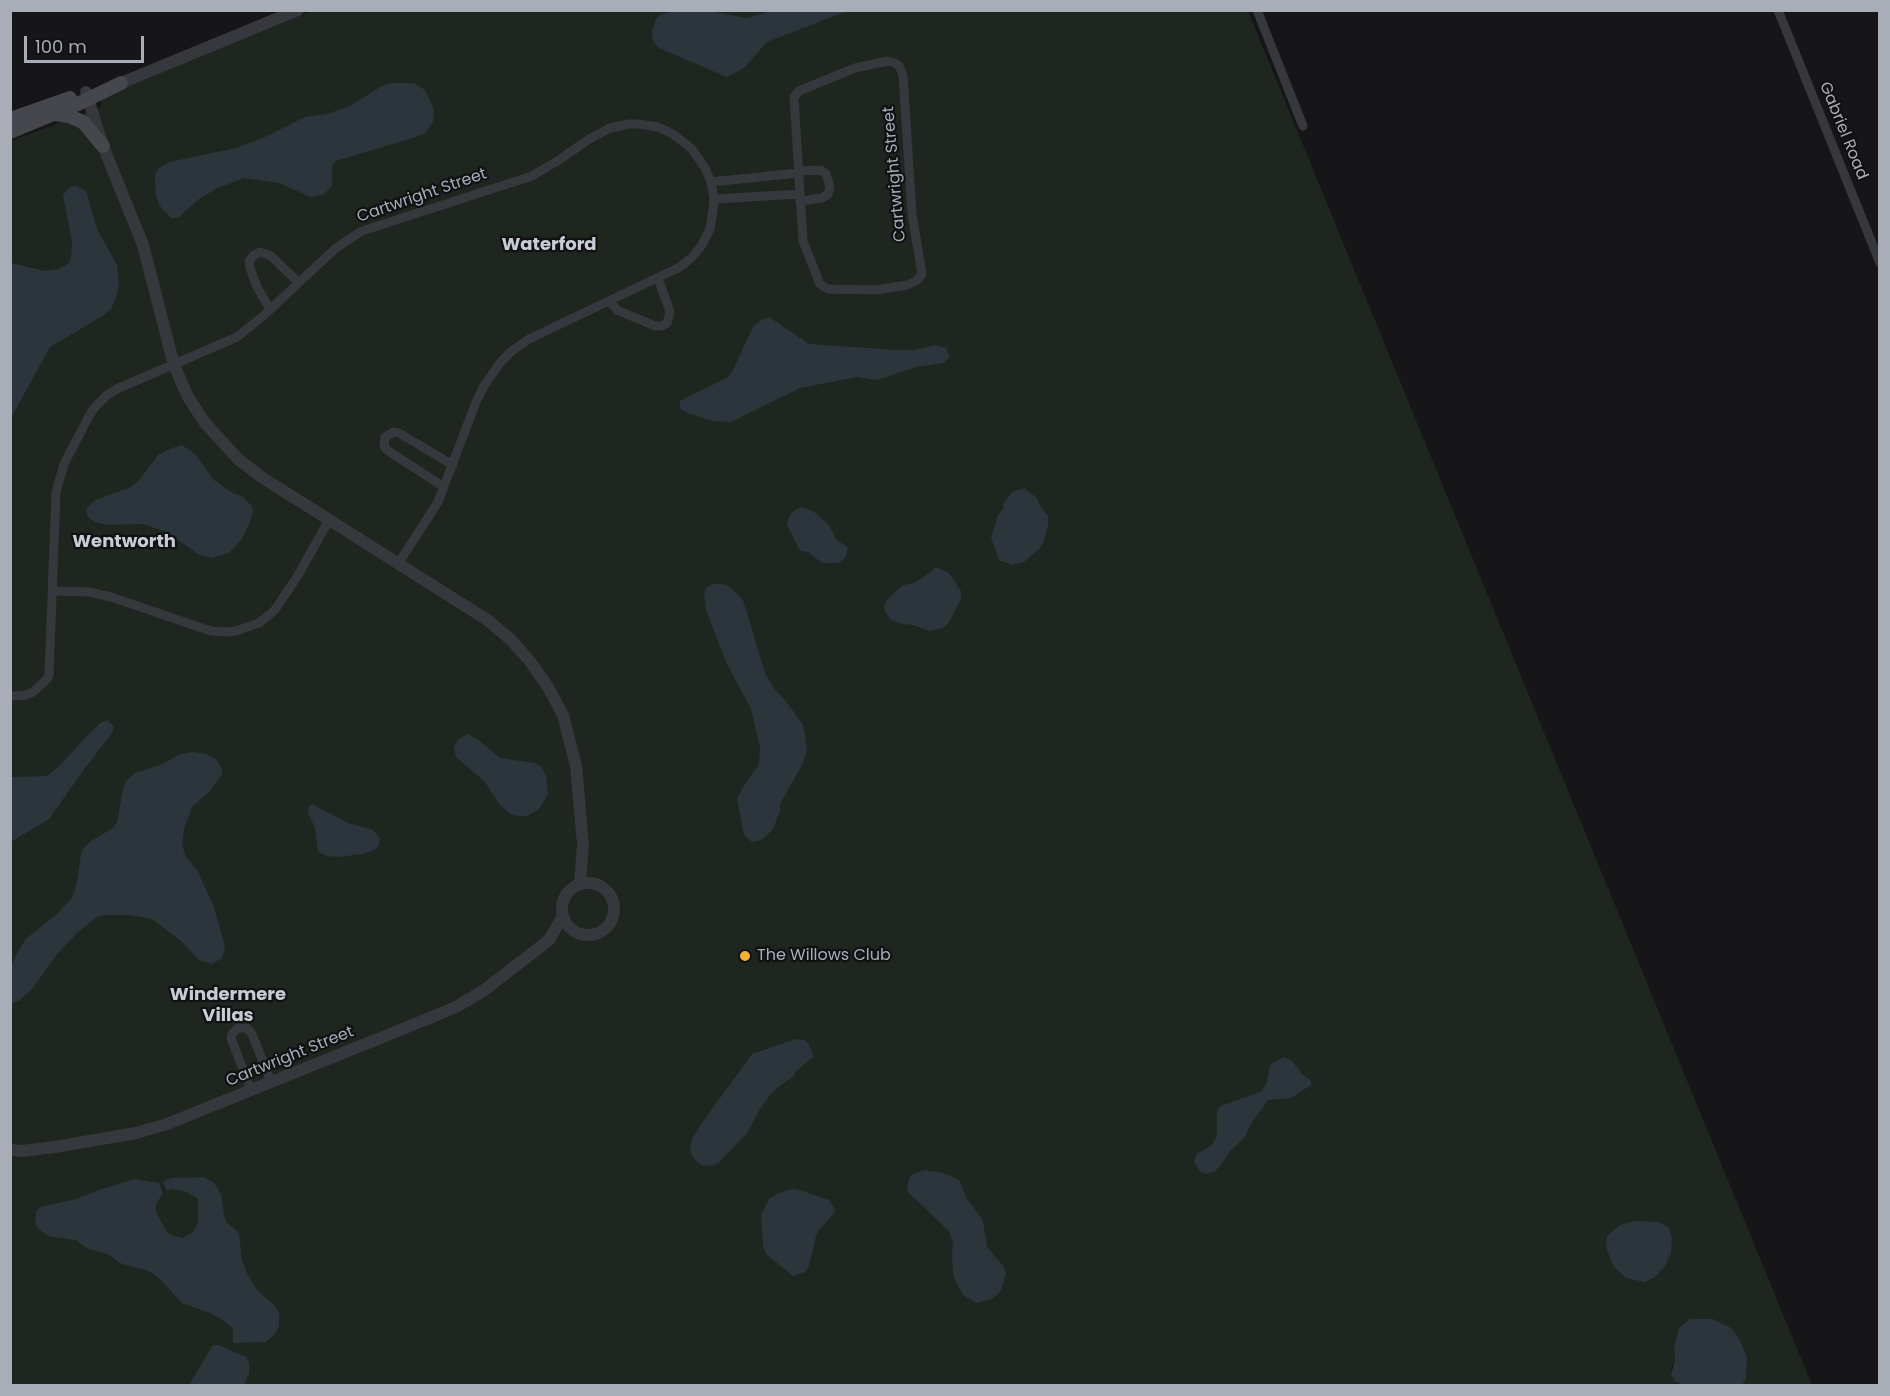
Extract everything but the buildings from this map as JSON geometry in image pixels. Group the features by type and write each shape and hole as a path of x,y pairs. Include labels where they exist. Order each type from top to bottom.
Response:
{"main road":[{"path":"10,120 121,83"},
{"path":"10,132 55,114 83,97"},
{"path":"55,114 69,116 83,122 105,151"}],"street":[{"path":"121,83 298,10"},
{"path":"1257,10 1304,126"},
{"name":"Gabriel Road","path":"1778,10 1880,263"},
{"name":"Cartwright Street","path":"888,61 899,66 903,75 912,214 922,274 916,281 908,285 876,290 824,287 820,284 804,241 798,172 793,105 798,91 855,68 888,61"},
{"path":"83,97 143,245 174,365 188,397 205,423 232,453 263,478 489,621 529,660 548,687 562,716 576,766 583,845 580,883"},
{"name":"Cartwright Street","path":"13,696 33,692 49,675 56,492 64,464 93,408 107,395 237,337 336,248 362,231 532,176 596,135 619,126 649,125 673,134 692,149 711,182 714,200 710,229 702,245 680,267 529,339 500,363 491,373 476,402 438,502 398,564"},
{"path":"711,182 821,170 826,174 830,187 828,194 822,198 714,200"},
{"path":"270,309 256,287 250,268 249,261 254,255 260,252 270,256 298,282"},
{"path":"609,301 617,310 655,326 662,326 667,323 670,312 658,278"},
{"path":"444,487 387,450 384,446 385,437 394,432 399,433 453,465"},
{"path":"52,591 90,592 211,631 236,631 259,623 274,611 297,577 329,520"},
{"path":"583,845 597,883 609,892 615,906 612,921 608,927 595,934 580,934 567,924 563,916 565,896 580,883 597,883"},
{"name":"Cartwright Street","path":"549,940 563,916"},
{"name":"Cartwright Street","path":"14,1152 136,1133 167,1124 470,1000 509,973 549,940 573,930"},
{"path":"251,1090 231,1038 238,1028 247,1028 252,1034 271,1082"}],"shaded area":[{"path":"311,11 1248,11 1812,1385 1742,1385 1746,1379 1730,1327 1713,1319 1691,1319 1674,1348 1675,1361 1671,1368 1676,1382 1683,1386 11,1386 11,141 101,107 101,99 123,87"},
{"path":"676,11 709,11 747,18 772,11 847,11 767,42 744,68 727,77 657,47 652,32 656,19 662,14"},
{"path":"392,83 414,83 425,90 434,109 433,122 425,133 419,136 336,161 332,165 332,186 323,195 311,197 279,183 244,178 218,188 199,199 178,218 171,218 160,206 156,196 155,175 158,169 169,162 236,148 265,137 305,117 327,114 350,106 382,86"},
{"path":"76,186 86,191 97,229 117,265 119,283 116,298 111,309 101,317 50,347 11,418 11,263 45,271 59,269 69,263 72,242 63,195 70,187"},
{"path":"769,317 809,344 898,350 914,350 936,345 946,348 949,358 943,363 916,367 877,380 857,377 800,388 731,422 712,421 685,412 680,408 680,401 727,378 753,327"},
{"path":"182,445 195,454 214,480 243,497 252,506 250,522 242,539 229,553 211,558 198,554 164,531 143,524 107,525 89,518 86,513 87,508 95,500 131,487 141,478 158,455"},
{"path":"1024,488 1037,498 1048,516 1048,526 1040,548 1024,562 1012,565 999,560 991,538 998,515 1004,508 1003,504 1012,492"},
{"path":"802,507 813,511 828,524 837,540 847,547 847,555 843,560 838,563 822,563 808,552 800,551 787,525 791,514"},
{"path":"935,567 949,573 961,591 961,599 948,624 930,631 890,619 885,611 886,601 898,589 914,583"},
{"path":"714,584 730,587 743,600 765,673 775,690 803,725 805,735 807,750 803,763 780,804 780,811 773,829 763,839 752,842 744,835 737,798 759,765 760,747 751,709 727,664 706,610 704,593 707,587"},
{"path":"107,720 114,727 112,733 49,819 11,842 11,777 48,776 100,723"},
{"path":"467,734 476,738 500,758 535,763 541,767 546,775 548,794 539,809 527,816 518,816 511,814 500,805 485,782 456,757 454,747 458,740"},
{"path":"193,752 207,754 216,759 222,769 222,774 210,791 192,807 184,829 182,845 186,857 197,870 214,907 225,947 222,958 212,964 199,960 181,941 152,919 129,915 97,917 77,933 57,954 33,988 11,1005 11,968 16,955 26,939 58,913 71,899 76,887 83,849 117,823 126,781 135,773 163,764 178,755"},
{"path":"312,804 348,823 373,830 380,839 379,845 374,850 362,854 339,857 327,856 318,852 315,828 308,812"},
{"path":"796,1039 808,1043 813,1057 770,1095 747,1133 718,1163 704,1166 696,1161 691,1154 690,1147 693,1137 752,1054"},
{"path":"1284,1057 1292,1061 1311,1081 1311,1085 1291,1098 1268,1100 1252,1122 1245,1137 1230,1151 1221,1165 1214,1172 1206,1174 1200,1171 1194,1162 1197,1154 1212,1145 1217,1135 1217,1111 1221,1106 1262,1091 1267,1082 1271,1064"},
{"path":"924,1170 940,1172 957,1179 967,1199 983,1221 987,1247 1004,1267 1006,1274 1001,1290 991,1299 976,1303 963,1295 953,1273 953,1244 949,1231 908,1192 909,1178"},
{"path":"204,1177 214,1183 221,1194 226,1222 239,1233 242,1260 247,1273 257,1290 274,1305 279,1313 279,1326 265,1342 233,1343 233,1329 226,1322 210,1313 182,1303 157,1276 146,1270 122,1264 108,1254 88,1249 76,1240 48,1236 35,1224 36,1212 40,1207 76,1199 134,1179 159,1183 163,1193 156,1204 156,1212 167,1232 183,1238 193,1232 198,1223 198,1199 187,1192 172,1189 167,1191 163,1182 171,1178"},
{"path":"792,1189 829,1200 835,1209 816,1236 809,1266 805,1272 793,1276 766,1254 763,1245 761,1215 769,1199"},
{"path":"1634,1221 1659,1222 1668,1227 1672,1238 1671,1253 1665,1266 1654,1278 1644,1282 1626,1278 1613,1266 1606,1247 1607,1236 1620,1225"},
{"path":"1690,1319 1713,1319 1730,1327 1738,1337 1747,1357 1746,1379 1742,1385 1683,1385 1676,1382 1671,1374 1675,1361 1674,1348 1679,1328"},
{"path":"213,1345 246,1357 249,1363 249,1373 244,1385 189,1385"}],"place":[{"name":"The Willows Club","path":"745,956"}],"district":[{"name":"Waterford","path":"549,245"},
{"name":"Wentworth","path":"124,542"},
{"name":"Windermere Villas","path":"228,1005"}]}
